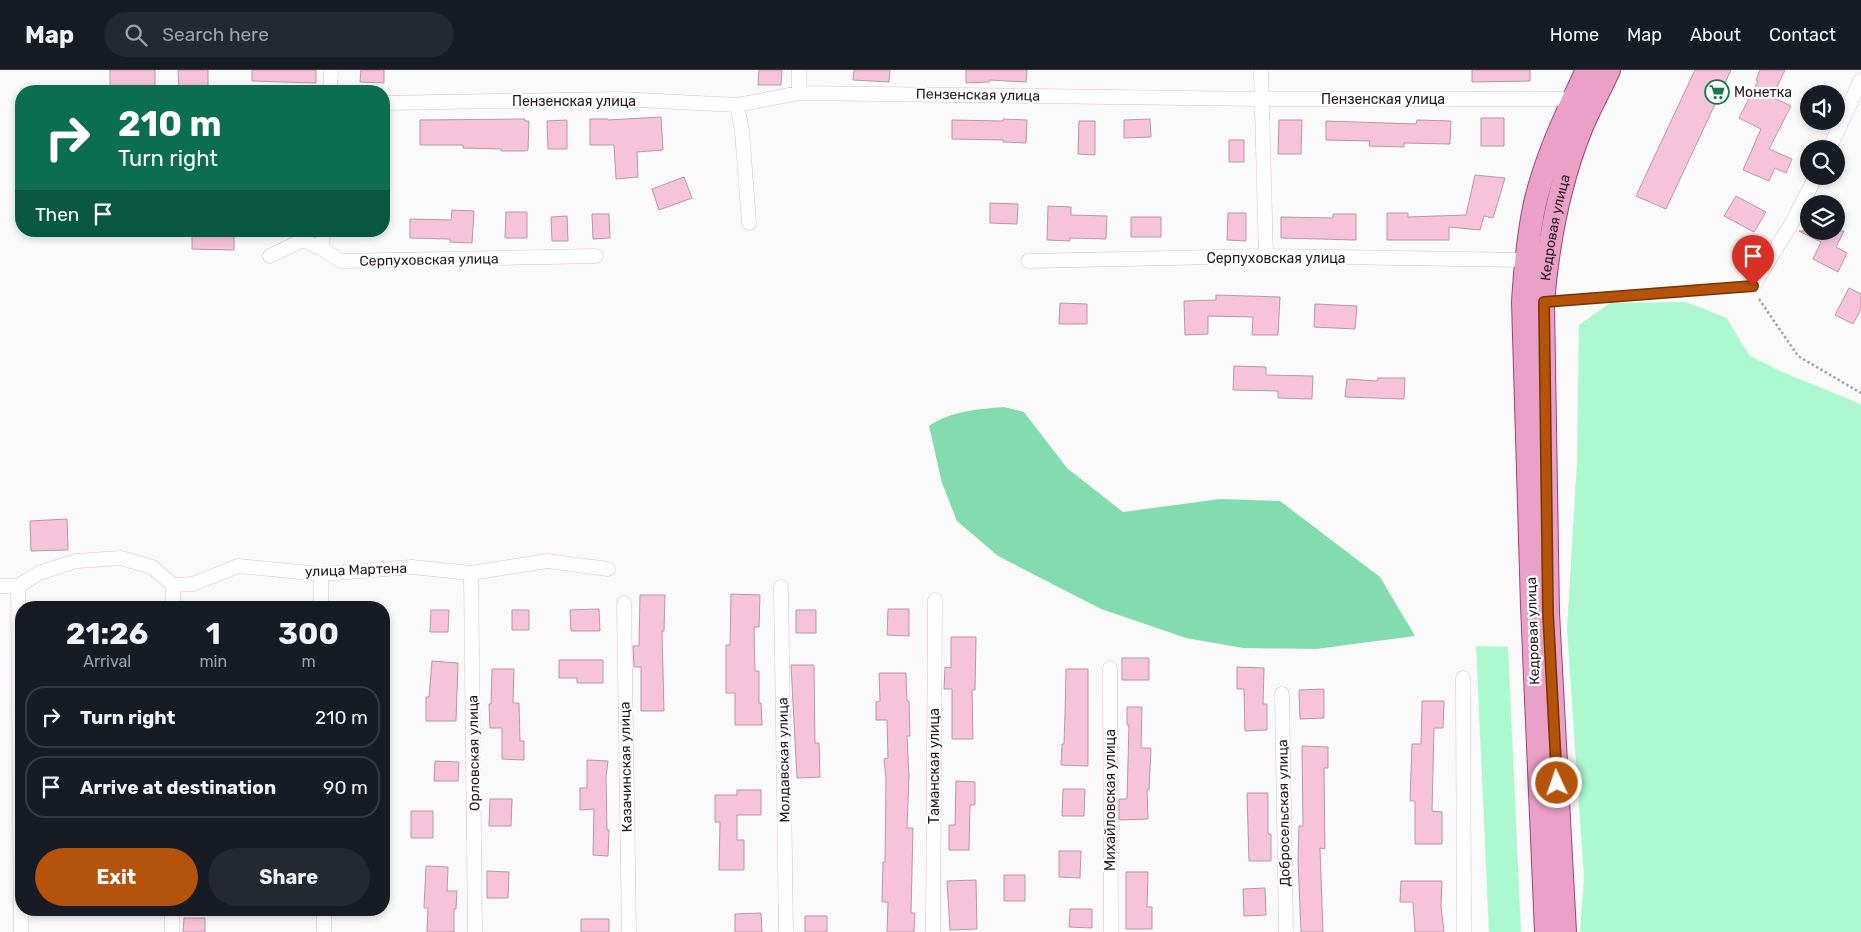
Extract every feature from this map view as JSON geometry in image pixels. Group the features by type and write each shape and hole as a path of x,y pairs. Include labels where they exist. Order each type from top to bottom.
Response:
{"main road":[{"name":"Кедровая улица","path":"1566,932 1533,302 1525,260 1536,201 1559,129 1586,70"},
{"name":"Кедровая улица","path":"1546,932 1532,596 1533,302 1546,262 1560,193 1581,129 1609,70"}],"street":[{"path":"330,85 331,70"},
{"path":"798,93 799,70"},
{"path":"1261,70 1266,256"},
{"path":"1834,140 1861,80"},
{"name":"Пензенская улица","path":"390,103 618,99 737,105 798,93 1261,99 1573,99"},
{"path":"737,105 742,132 749,223"},
{"path":"1753,286 1793,221 1811,185"},
{"path":"322,237 322,249"},
{"name":"Серпуховская улица","path":"270,256 303,240 341,261 596,256"},
{"name":"Серпуховская улица","path":"1028,260 1266,256 1525,260"},
{"path":"0,586 18,586 39,573 76,561 121,558 152,566 173,585 173,601"},
{"name":"улица Мартена","path":"173,585 193,584 238,566 321,574 412,567 471,573 547,561 608,569"},
{"name":"Орловская улица","path":"471,573 475,932"},
{"path":"321,574 321,601"},
{"path":"18,586 18,601"},
{"name":"Молдавская улица","path":"781,587 786,932"},
{"name":"Таманская улица","path":"933,932 935,600"},
{"name":"Казачинская улица","path":"624,603 629,932"},
{"name":"Михайловская улица","path":"1110,668 1111,932"},
{"path":"1463,678 1464,932"},
{"name":"Добросельская улица","path":"1282,694 1286,932"},
{"path":"21,916 21,932"},
{"path":"172,916 172,932"},
{"path":"324,916 324,932"}],"lane":[{"path":"1533,302 1753,286"}],"path":[{"path":"1753,286 1763,306 1798,356 1861,393"}],"shaded area":[{"path":"1686,302 1727,318 1750,356 1782,372 1861,404 1861,932 1580,932 1584,878 1567,629 1577,461 1579,325 1610,303"},
{"path":"1004,407 1024,412 1067,468 1123,512 1220,499 1280,501 1380,577 1415,636 1316,649 1243,648 1186,638 1101,609 998,556 957,521 942,483 929,426 956,414"},
{"path":"1476,646 1508,647 1521,932 1489,932"}],"building":[{"path":"110,70 155,70 155,85 110,85"},
{"path":"178,70 208,70 208,85 179,85"},
{"path":"252,70 316,70 316,83 252,81"},
{"path":"361,70 384,70 384,83 360,82"},
{"path":"759,70 782,70 781,85 758,85"},
{"path":"854,70 890,70 889,82 853,80"},
{"path":"966,70 1027,70 1026,82 989,80 989,82 966,83"},
{"path":"1472,70 1530,70 1530,81 1472,82"},
{"path":"1695,70 1731,70 1666,209 1636,196"},
{"path":"1760,70 1785,70 1772,97 1791,106 1769,149 1792,159 1786,173 1775,168 1769,181 1743,170 1761,129 1739,118 1758,81 1756,80"},
{"path":"661,117 663,150 637,152 638,177 616,179 614,145 590,145 590,119 608,120"},
{"path":"1481,118 1504,118 1504,146 1481,146"},
{"path":"525,119 525,121 529,121 528,150 525,151 463,148 463,145 420,145 420,120"},
{"path":"1003,119 1027,120 1026,143 1003,142 1003,140 952,139 952,120 1003,121"},
{"path":"1150,119 1151,137 1124,138 1124,120"},
{"path":"567,120 567,149 548,149 547,121"},
{"path":"1279,120 1302,120 1301,154 1278,154"},
{"path":"1417,120 1451,121 1450,144 1404,143 1404,147 1369,146 1370,141 1326,140 1326,121 1416,124"},
{"path":"1079,121 1095,121 1095,155 1078,154"},
{"path":"1229,140 1244,140 1244,162 1229,162"},
{"path":"1475,175 1505,178 1493,218 1484,216 1480,230 1449,227 1449,240 1387,240 1387,213 1408,213 1408,217 1466,215"},
{"path":"684,177 692,198 659,210 652,189"},
{"path":"1736,196 1766,212 1754,232 1724,216"},
{"path":"990,203 1018,204 1017,224 990,223"},
{"path":"1048,206 1071,207 1071,215 1107,216 1106,239 1070,238 1070,241 1047,240"},
{"path":"452,210 474,211 472,243 450,242 450,239 410,238 410,219 451,220"},
{"path":"506,212 527,212 527,238 505,238"},
{"path":"1228,213 1246,213 1246,241 1227,240"},
{"path":"592,214 609,214 610,238 593,239"},
{"path":"1333,214 1356,214 1356,240 1281,238 1281,217 1333,218"},
{"path":"567,216 568,241 552,241 551,217"},
{"path":"1131,217 1161,217 1161,237 1131,237"},
{"path":"192,237 234,237 234,250 192,249"},
{"path":"1817,240 1840,240 1836,247 1847,253 1838,272 1813,259 1821,242"},
{"path":"1849,288 1861,294 1861,309 1853,324 1835,315"},
{"path":"1216,295 1280,297 1278,335 1252,335 1253,317 1208,316 1208,334 1185,335 1184,301 1216,300"},
{"path":"1060,303 1087,304 1087,324 1059,324"},
{"path":"1315,304 1357,306 1355,329 1314,327"},
{"path":"1234,366 1266,367 1266,375 1313,376 1312,399 1278,398 1278,391 1233,390"},
{"path":"1378,378 1405,378 1404,399 1345,397 1347,379 1377,381"},
{"path":"67,519 68,550 31,551 30,521"},
{"path":"731,594 760,595 759,627 754,627 755,671 759,671 759,703 761,703 762,725 735,725 735,693 726,693 726,645 730,645"},
{"path":"640,595 665,595 664,631 662,631 664,711 641,711 641,667 634,667 633,646 639,646"},
{"path":"599,609 600,631 571,631 570,610"},
{"path":"888,609 909,609 909,636 887,635"},
{"path":"431,610 449,610 448,632 430,632"},
{"path":"512,610 529,610 529,630 512,630"},
{"path":"796,610 816,610 816,633 796,633"},
{"path":"951,637 976,637 975,690 972,690 973,739 952,739 952,689 944,689 945,667 951,668"},
{"path":"1122,658 1149,658 1149,680 1122,680"},
{"path":"559,660 603,660 603,683 577,683 577,678 559,678"},
{"path":"432,661 458,663 456,721 426,721 426,697 429,697"},
{"path":"791,665 814,665 815,743 819,743 820,777 797,778"},
{"path":"1237,667 1264,668 1263,704 1267,704 1267,730 1245,731 1244,689 1237,689"},
{"path":"492,669 514,669 513,703 519,703 520,741 524,741 524,760 502,759 502,728 490,728 489,704 491,704"},
{"path":"1066,669 1088,669 1088,766 1061,765 1062,744 1064,744"},
{"path":"879,673 906,673 910,736 907,736 909,777 907,828 913,828 911,913 915,913 914,932 887,932 888,902 882,902 883,862 885,862 886,778 884,759 888,758 887,720 876,720 876,702 880,701"},
{"path":"1324,689 1324,718 1300,719 1299,690"},
{"path":"1422,701 1444,701 1443,728 1434,728 1432,811 1442,812 1442,844 1415,844 1415,801 1410,801 1412,744 1421,744"},
{"path":"1127,707 1142,707 1141,748 1151,748 1149,790 1147,790 1148,819 1119,820 1119,799 1127,799 1129,725 1127,725"},
{"path":"1302,746 1328,747 1328,768 1324,768 1325,849 1320,848 1323,932 1301,932 1298,860 1299,826 1303,826"},
{"path":"587,760 608,761 606,777 607,830 609,830 608,856 593,855 594,809 580,810 580,788 587,788"},
{"path":"435,761 459,762 458,781 434,781"},
{"path":"956,781 975,782 975,805 970,805 969,850 949,850 949,825 955,825"},
{"path":"1063,789 1085,789 1084,816 1062,816"},
{"path":"737,790 761,790 761,815 737,815 737,840 744,840 744,870 719,870 720,822 715,822 715,795 737,795"},
{"path":"1247,793 1268,793 1268,834 1271,834 1271,861 1249,861"},
{"path":"490,799 512,799 511,826 489,826"},
{"path":"411,811 433,811 433,838 411,838"},
{"path":"1059,851 1081,851 1080,878 1059,877"},
{"path":"426,866 448,867 447,891 457,891 456,909 454,909 454,932 427,932 428,908 424,908"},
{"path":"487,871 509,872 508,898 487,898"},
{"path":"1126,872 1148,872 1147,907 1152,907 1152,929 1126,929"},
{"path":"1004,875 1025,875 1025,901 1004,901"},
{"path":"976,880 977,929 950,930 947,881"},
{"path":"1401,881 1442,881 1441,906 1444,932 1415,932 1413,902 1400,902"},
{"path":"1265,888 1266,915 1244,916 1243,889"},
{"path":"1070,909 1092,909 1092,928 1069,927"},
{"path":"761,913 762,932 735,932 735,914"},
{"path":"805,916 827,916 827,932 805,932"},
{"path":"184,918 205,918 205,932 183,932"},
{"path":"581,919 609,919 609,932 581,932"}],"place":[{"name":"Монетка","path":"1717,92"}],"route":[{"path":"1557,783 1548,613 1544,302 1753,286"}]}
